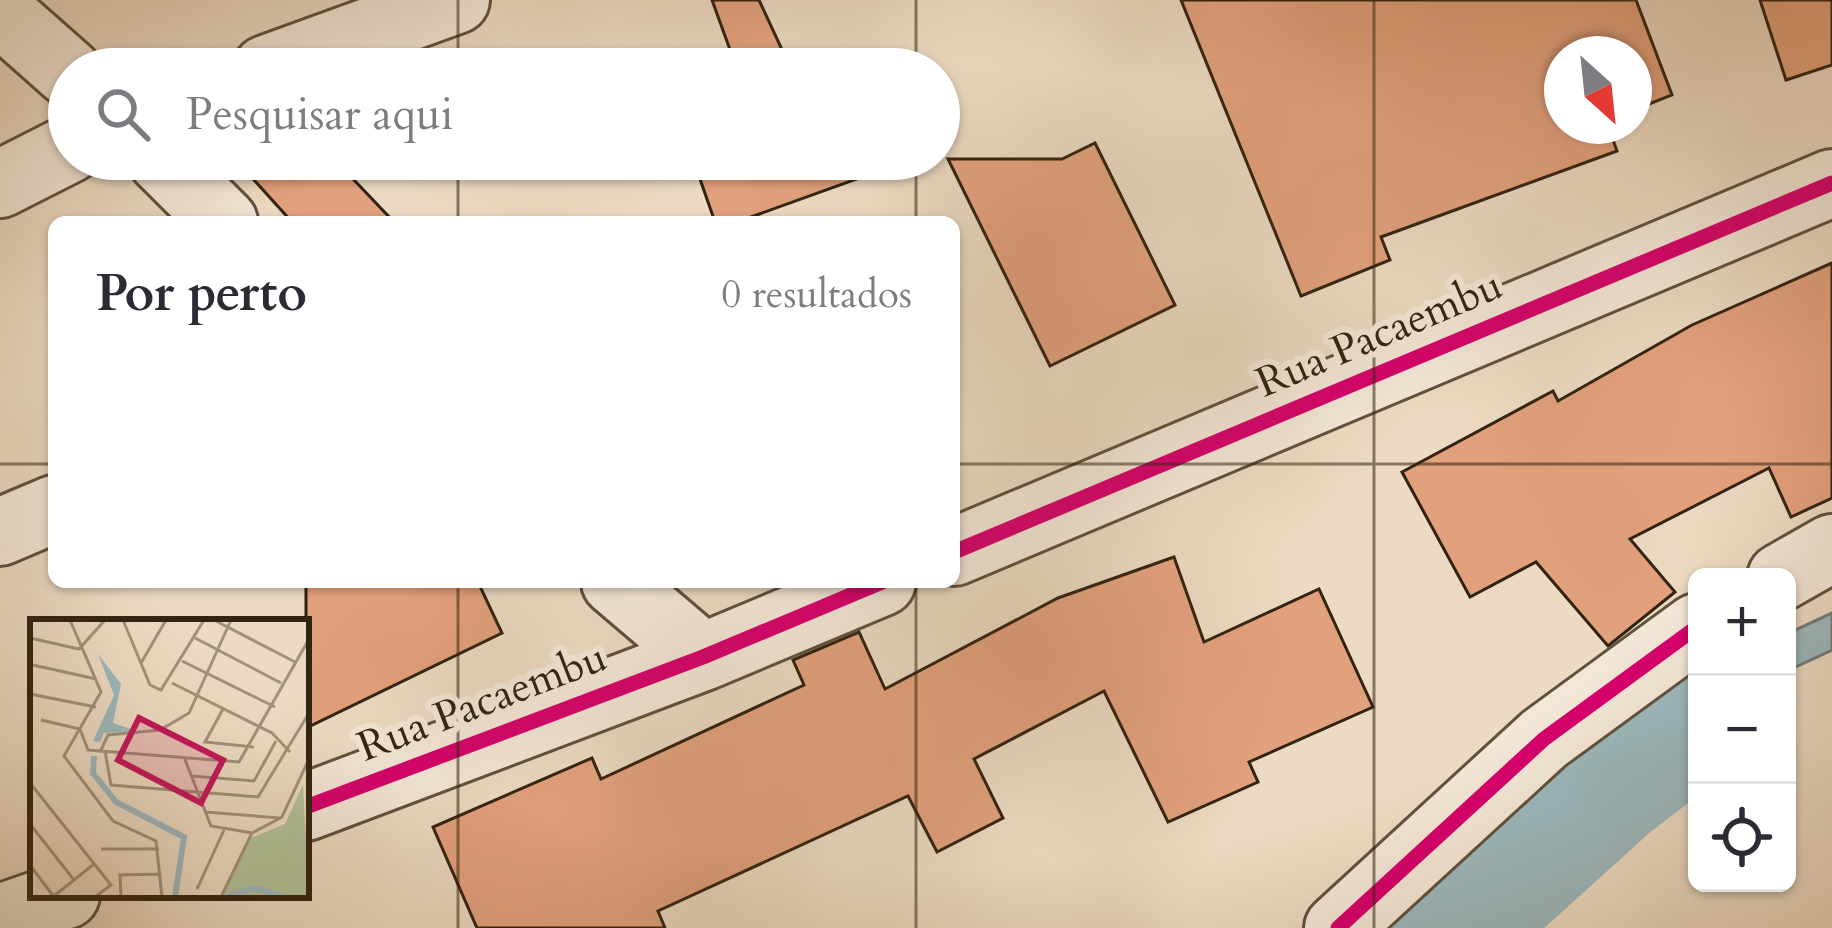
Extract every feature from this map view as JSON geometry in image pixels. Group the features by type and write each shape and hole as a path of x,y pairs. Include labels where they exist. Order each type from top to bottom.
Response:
{"street":[{"path":"324,48 457,0"},
{"path":"0,12 48,54"},
{"path":"0,184 48,160"},
{"path":"182,180 218,216"},
{"name":"Rua Pacaembu","path":"960,549 1832,183"},
{"path":"0,532 48,512"},
{"path":"1796,568 1832,548"},
{"path":"622,588 703,657"},
{"name":"Rua Pacaembu","path":"309,806 703,657 868,588"},
{"path":"1338,928 1544,739 1688,634"},
{"path":"0,918 57,898"}],"water":[{"path":"1832,613 1832,650 1796,667 1796,630"}],"building":[{"path":"712,0 759,0 781,48 729,48"},
{"path":"1181,0 1636,0 1650,36 1544,36 1544,144 1614,144 1617,151 1381,237 1390,260 1301,296"},
{"path":"1760,0 1832,0 1832,65 1786,80"},
{"path":"1652,42 1672,95 1652,103"},
{"path":"1095,143 1175,305 1050,366 958,180 960,159 1062,159"},
{"path":"254,180 354,180 388,216 287,216"},
{"path":"700,180 854,180 754,216 713,216"},
{"path":"1832,263 1832,498 1791,517 1769,468 1630,539 1675,592 1608,646 1536,562 1470,597 1402,472 1553,391 1558,401 1692,325"},
{"path":"1174,557 1204,642 1319,589 1373,707 1249,762 1258,782 1168,822 1104,691 974,759 1003,818 937,852 908,796 658,911 665,928 477,928 433,827 592,758 601,779 804,685 793,660 859,632 885,689 1058,598"},
{"path":"306,588 481,588 502,633 309,727"}],"waterway":[{"path":"1446,928 1606,783 1688,720"}],"cycle path":[{"path":"960,549 1832,183"},
{"path":"309,806 703,657 868,588"},
{"path":"1338,928 1544,739 1688,634"}]}
